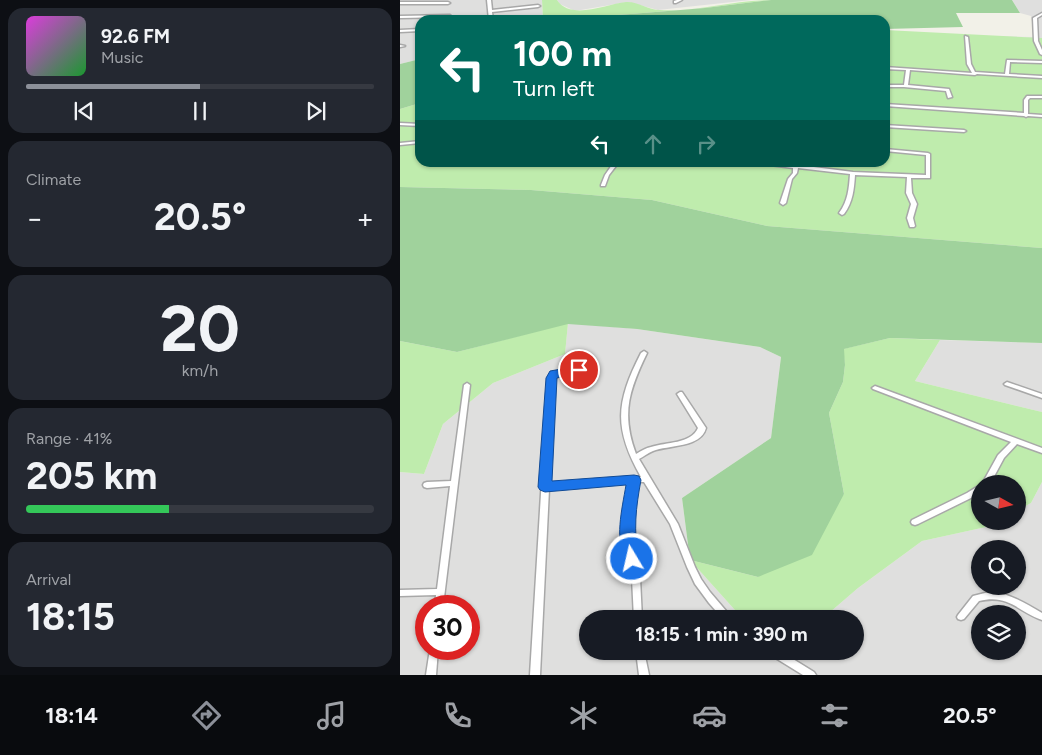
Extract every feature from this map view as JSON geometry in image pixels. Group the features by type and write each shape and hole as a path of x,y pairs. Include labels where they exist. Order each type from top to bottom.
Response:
{"street":[{"path":"489,0 490,15"},
{"path":"675,2 680,0"},
{"path":"400,3 448,3"},
{"path":"490,10 538,6"},
{"path":"1042,14 1035,18 1036,40 1042,54"},
{"path":"400,17 415,17"},
{"path":"400,31 415,30"},
{"path":"966,37 969,64 975,74"},
{"path":"1007,75 1008,61 1042,62"},
{"path":"890,68 1042,77"},
{"path":"904,86 906,86 908,69"},
{"path":"890,86 948,90 950,97"},
{"path":"1026,116 1026,100 1028,97 1042,97"},
{"path":"890,105 1042,116"},
{"path":"400,124 415,125"},
{"path":"890,126 964,132"},
{"path":"400,144 415,142"},
{"path":"810,167 853,173 928,177 928,154 890,150"},
{"path":"603,185 613,167"},
{"path":"783,203 795,167"},
{"path":"842,213 846,209 850,197 853,173"},
{"path":"909,177 910,193 914,204 910,218 912,226"},
{"path":"644,353 634,373 624,414 625,431 635,458 674,525 692,569 710,601 720,610"},
{"path":"535,675 552,378 554,374 579,370"},
{"path":"1007,384 1042,396"},
{"path":"441,595 467,385"},
{"path":"875,388 1042,452"},
{"path":"635,458 651,449 689,441 701,432 702,428 680,394"},
{"path":"991,475 1002,457 1016,441"},
{"path":"545,487 647,479"},
{"path":"634,480 628,517 627,540 636,578 638,610"},
{"path":"427,486 455,483"},
{"path":"915,522 971,495"},
{"path":"400,594 441,592"},
{"path":"961,617 976,598 997,595 1009,598 1042,617"},
{"path":"431,675 433,660"},
{"path":"642,660 644,675"},
{"path":"787,660 811,675"}],"shaded area":[{"path":"400,0 542,0 543,15 415,15 415,60 400,64"},
{"path":"557,0 751,0 658,10 628,2 575,11 560,4"},
{"path":"1012,0 1042,0 1042,38 982,36 1035,37 1031,16 1020,13"},
{"path":"568,323 637,329 760,347 781,357 771,438 682,498 690,560 735,610 579,610 579,660 864,660 864,610 832,610 858,588 922,541 972,530 1026,530 1026,506 1031,503 1042,482 1042,675 400,675 400,472 424,474 443,424 493,383 565,354"},
{"path":"940,340 1042,343 1042,412 915,381"}],"green space":[{"path":"542,0 557,0 563,6 580,10 589,10 626,2 656,10 674,10 771,0 705,8 618,15 543,15"},
{"path":"771,0 1012,0 1020,13 956,13 963,27 890,29 890,15 618,15 705,8"},
{"path":"890,30 1042,38 1042,248 767,226 652,200 531,190 400,187 400,109 415,104 415,167 890,167"},
{"path":"415,60 415,104 400,109 400,64"},
{"path":"400,187 531,190 652,200 767,226 1042,248 1042,343 890,338 844,349 843,382 829,413 844,494 812,555 758,577 690,560 682,498 771,438 781,357 760,347 637,329 568,324 457,352 400,341"},
{"path":"568,323 565,354 493,383 443,424 424,474 400,472 400,341 457,352"},
{"path":"890,338 940,340 915,381 1042,412 1042,482 1031,503 1026,506 1026,475 971,475 972,530 922,541 858,588 832,610 735,610 690,560 758,577 844,494 829,413 843,382 845,365 843,349"}],"route":[{"path":"579,370 554,374 552,378 549,398 545,487 634,480 628,517 627,540 632,559"}]}
